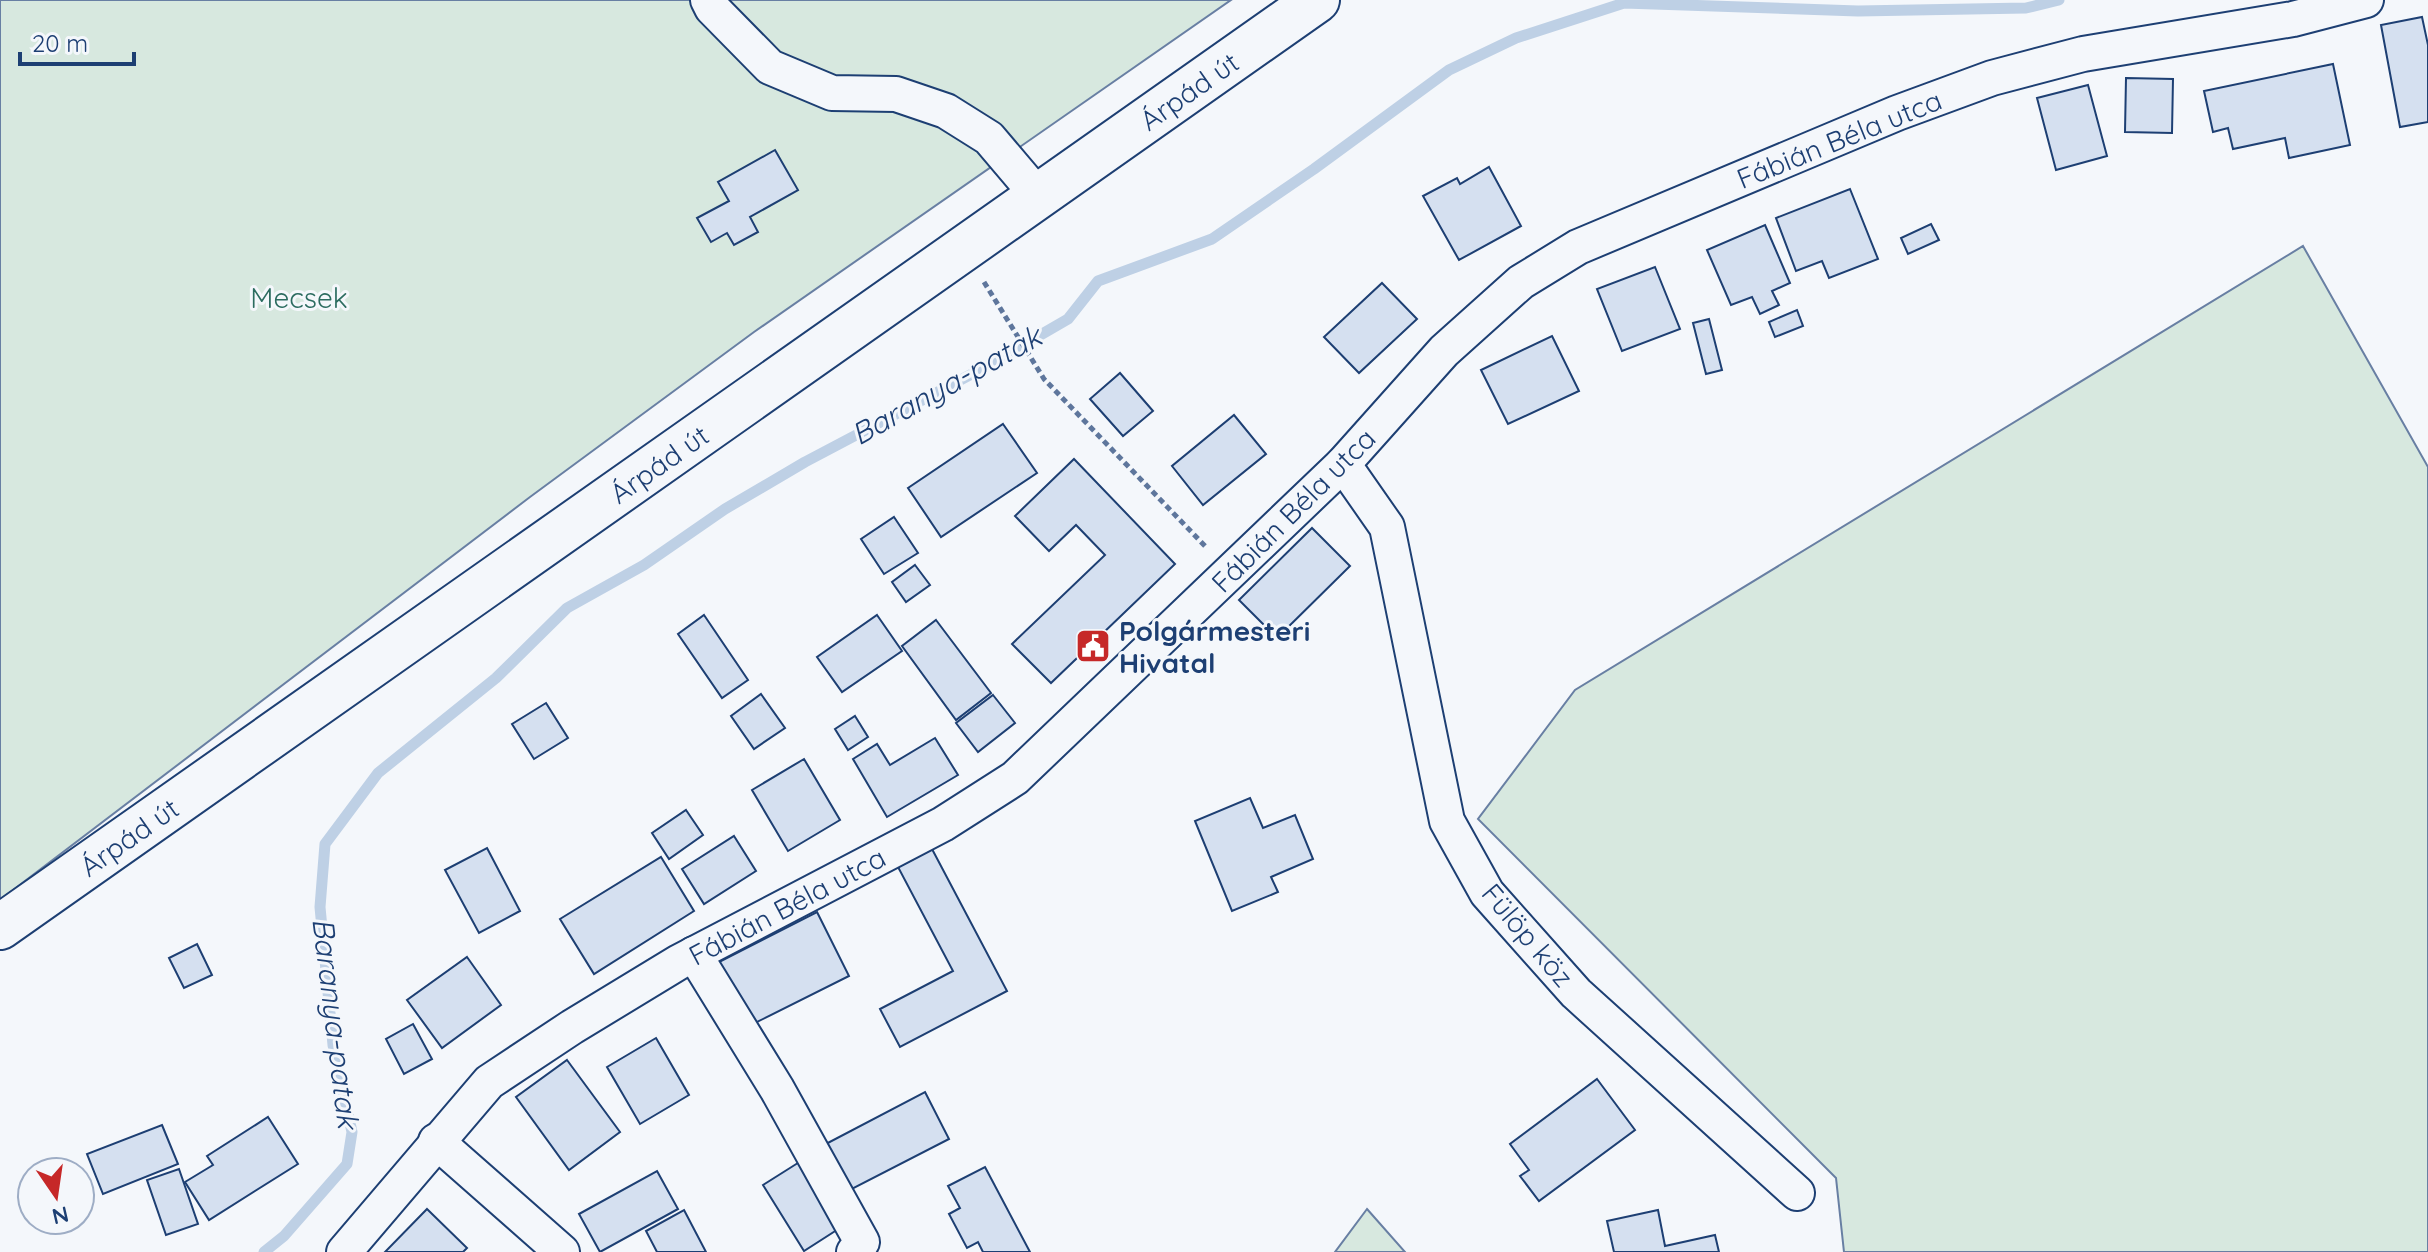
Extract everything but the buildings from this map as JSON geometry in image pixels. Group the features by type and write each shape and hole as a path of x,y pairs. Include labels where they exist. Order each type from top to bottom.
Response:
{"main road":[{"name":"Árpád út","path":"0,927 1317,0"}],"street":[{"path":"708,0 712,8 770,67 832,93 896,94 946,111 989,138 1039,197"},
{"name":"Fábián Béla utca","path":"344,1252 489,1082 572,1027 694,954 943,824 1015,778 1343,464 1444,351 1521,282 1578,247 1897,113 1992,78 2083,54 2293,19 2366,0"},
{"name":"Fülöp köz","path":"1343,464 1387,527 1447,821 1487,893 1576,993 1797,1193"},
{"path":"694,954 777,1089 862,1242 854,1252"},
{"path":"436,1141 562,1252"}],"path":[{"path":"1010,323 1044,379 1230,573"}],"green space":[{"name":"Mecsek","path":"0,0 1231,0 754,332 530,497 0,900"},
{"path":"2303,246 2428,467 2428,1252 1844,1252 1836,1178 1478,819 1575,690"},
{"path":"1367,1209 1405,1252 1335,1252"}],"waterway":[{"name":"Baranya-patak","path":"264,1252 284,1236 347,1164 352,1132 333,1045 320,907 325,844 378,773 496,678 567,608 644,565 725,509 805,462 987,366 1068,319 1098,281 1212,239 1449,70 1516,38 1624,3 1858,11 2026,8 2059,0"}],"place":[{"name":"Polgármesteri Hivatal","path":"1093,646"}]}
